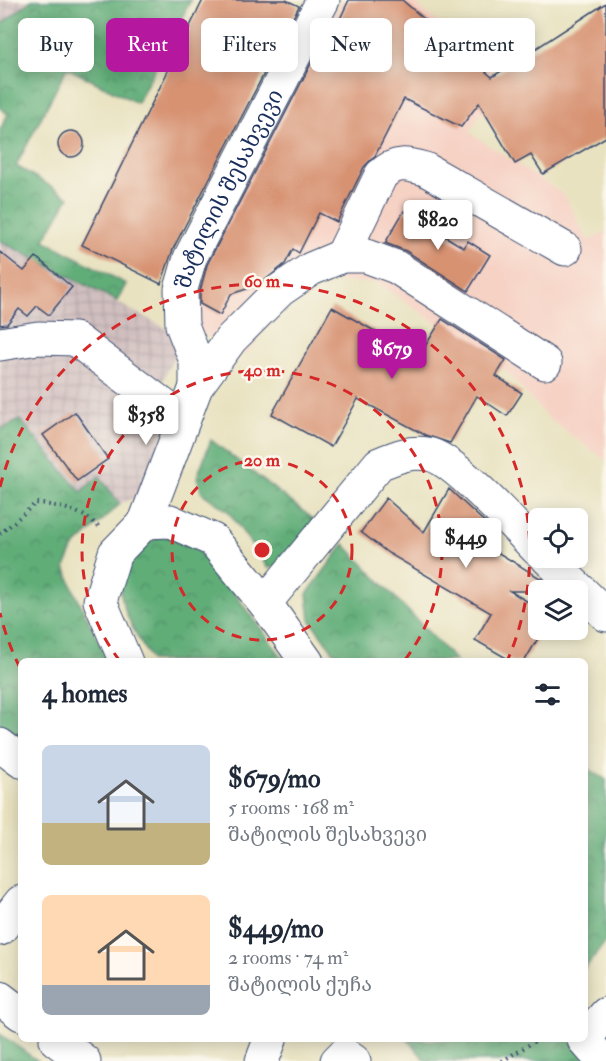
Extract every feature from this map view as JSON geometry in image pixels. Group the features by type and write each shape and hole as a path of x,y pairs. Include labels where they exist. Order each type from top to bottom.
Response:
{"street":[{"name":"შატილის შესახვევი","path":"196,387 196,361 182,325 181,289 190,258 323,0"},
{"path":"342,256 381,175 390,166 404,163 425,169 565,249"},
{"name":"შატილის შესახვევი","path":"145,522 196,387 231,339 280,290 311,269 342,256 366,256 396,267 545,363"},
{"path":"0,344 38,338 75,339 183,420"},
{"path":"265,603 379,464 406,453 430,454 450,464 528,540"},
{"path":"124,658 100,601 115,553 145,522 170,521 213,540 265,603 304,658"},
{"path":"557,568 606,615"},
{"path":"0,745 18,759"},
{"path":"0,929 18,906"},
{"path":"0,998 18,1012"},
{"path":"588,1035 606,1014"},
{"path":"59,1042 84,1061"},
{"path":"262,1061 269,1042"},
{"path":"587,1042 603,1061"},
{"path":"337,1061 344,1054 354,1061"}],"path":[{"path":"0,534 36,503 56,505 89,517 108,535 115,553"},
{"path":"502,1061 534,1042"}],"shaded area":[{"path":"0,0 32,0 0,25"},
{"path":"341,0 412,0 432,18 404,18 404,72 494,72 503,80 469,132 564,195 588,241 606,232 606,460 550,420 507,372 378,283 327,281 281,308 246,355 191,329 201,265 310,59 310,72 392,72 392,18 331,18"},
{"path":"0,241 173,332 176,352 158,391 166,427 142,494 120,504 99,476 81,492 20,420 0,430"}],"green space":[{"path":"32,0 191,0 182,18 106,18 106,72 153,72 137,103 75,72 94,72 94,18 18,18 18,72 65,72 16,166 69,197 44,240 126,284 117,301 0,241 0,130 8,114 0,108 0,25"},
{"path":"20,420 81,492 99,476 120,504 74,547 65,567 75,593 108,658 18,658 18,744 0,729 0,430"},
{"path":"211,440 321,525 284,566 268,568 228,511 202,493 197,477"},
{"path":"171,535 192,546 211,562 283,658 149,658 124,607 121,579 126,566 136,553 160,537"},
{"path":"344,544 453,658 338,658 310,620 307,594"},
{"path":"588,768 606,780 606,941 588,964"},
{"path":"0,1034 38,1061 0,1061"},
{"path":"410,1042 571,1042 588,1061 426,1061"}],"building":[{"path":"203,0 286,0 299,6 293,18 201,18 201,72 265,72 173,249 161,284 82,245 167,72 189,72 189,28"},
{"path":"349,0 402,0 423,18 404,18 404,72 486,72 492,77 500,72 535,72 535,49 606,3 606,137 543,174 531,155 515,164 479,103 461,127 404,99 375,156 364,167 337,222 319,213 299,253 293,249 285,264 259,285 231,294 220,315 200,304 200,291 207,265 310,66 310,72 392,72 392,18 340,18"},
{"path":"71,131 80,135 84,144 80,153 71,157 62,153 58,144 62,135"},
{"path":"404,211 464,248 468,241 490,255 468,291 406,251 385,243"},
{"path":"0,252 24,271 36,257 72,287 49,315 37,306 28,316 19,309 7,324 0,325"},
{"path":"332,307 419,356 442,319 506,360 496,376 522,393 507,416 477,396 450,443 425,435 358,399 331,447 272,414"},
{"path":"75,412 108,459 77,481 43,435"},
{"path":"449,489 495,532 487,546 542,580 528,580 528,591 510,591 528,602 528,640 537,640 526,658 506,658 475,640 491,613 388,553 361,532 386,498 424,532"}]}
